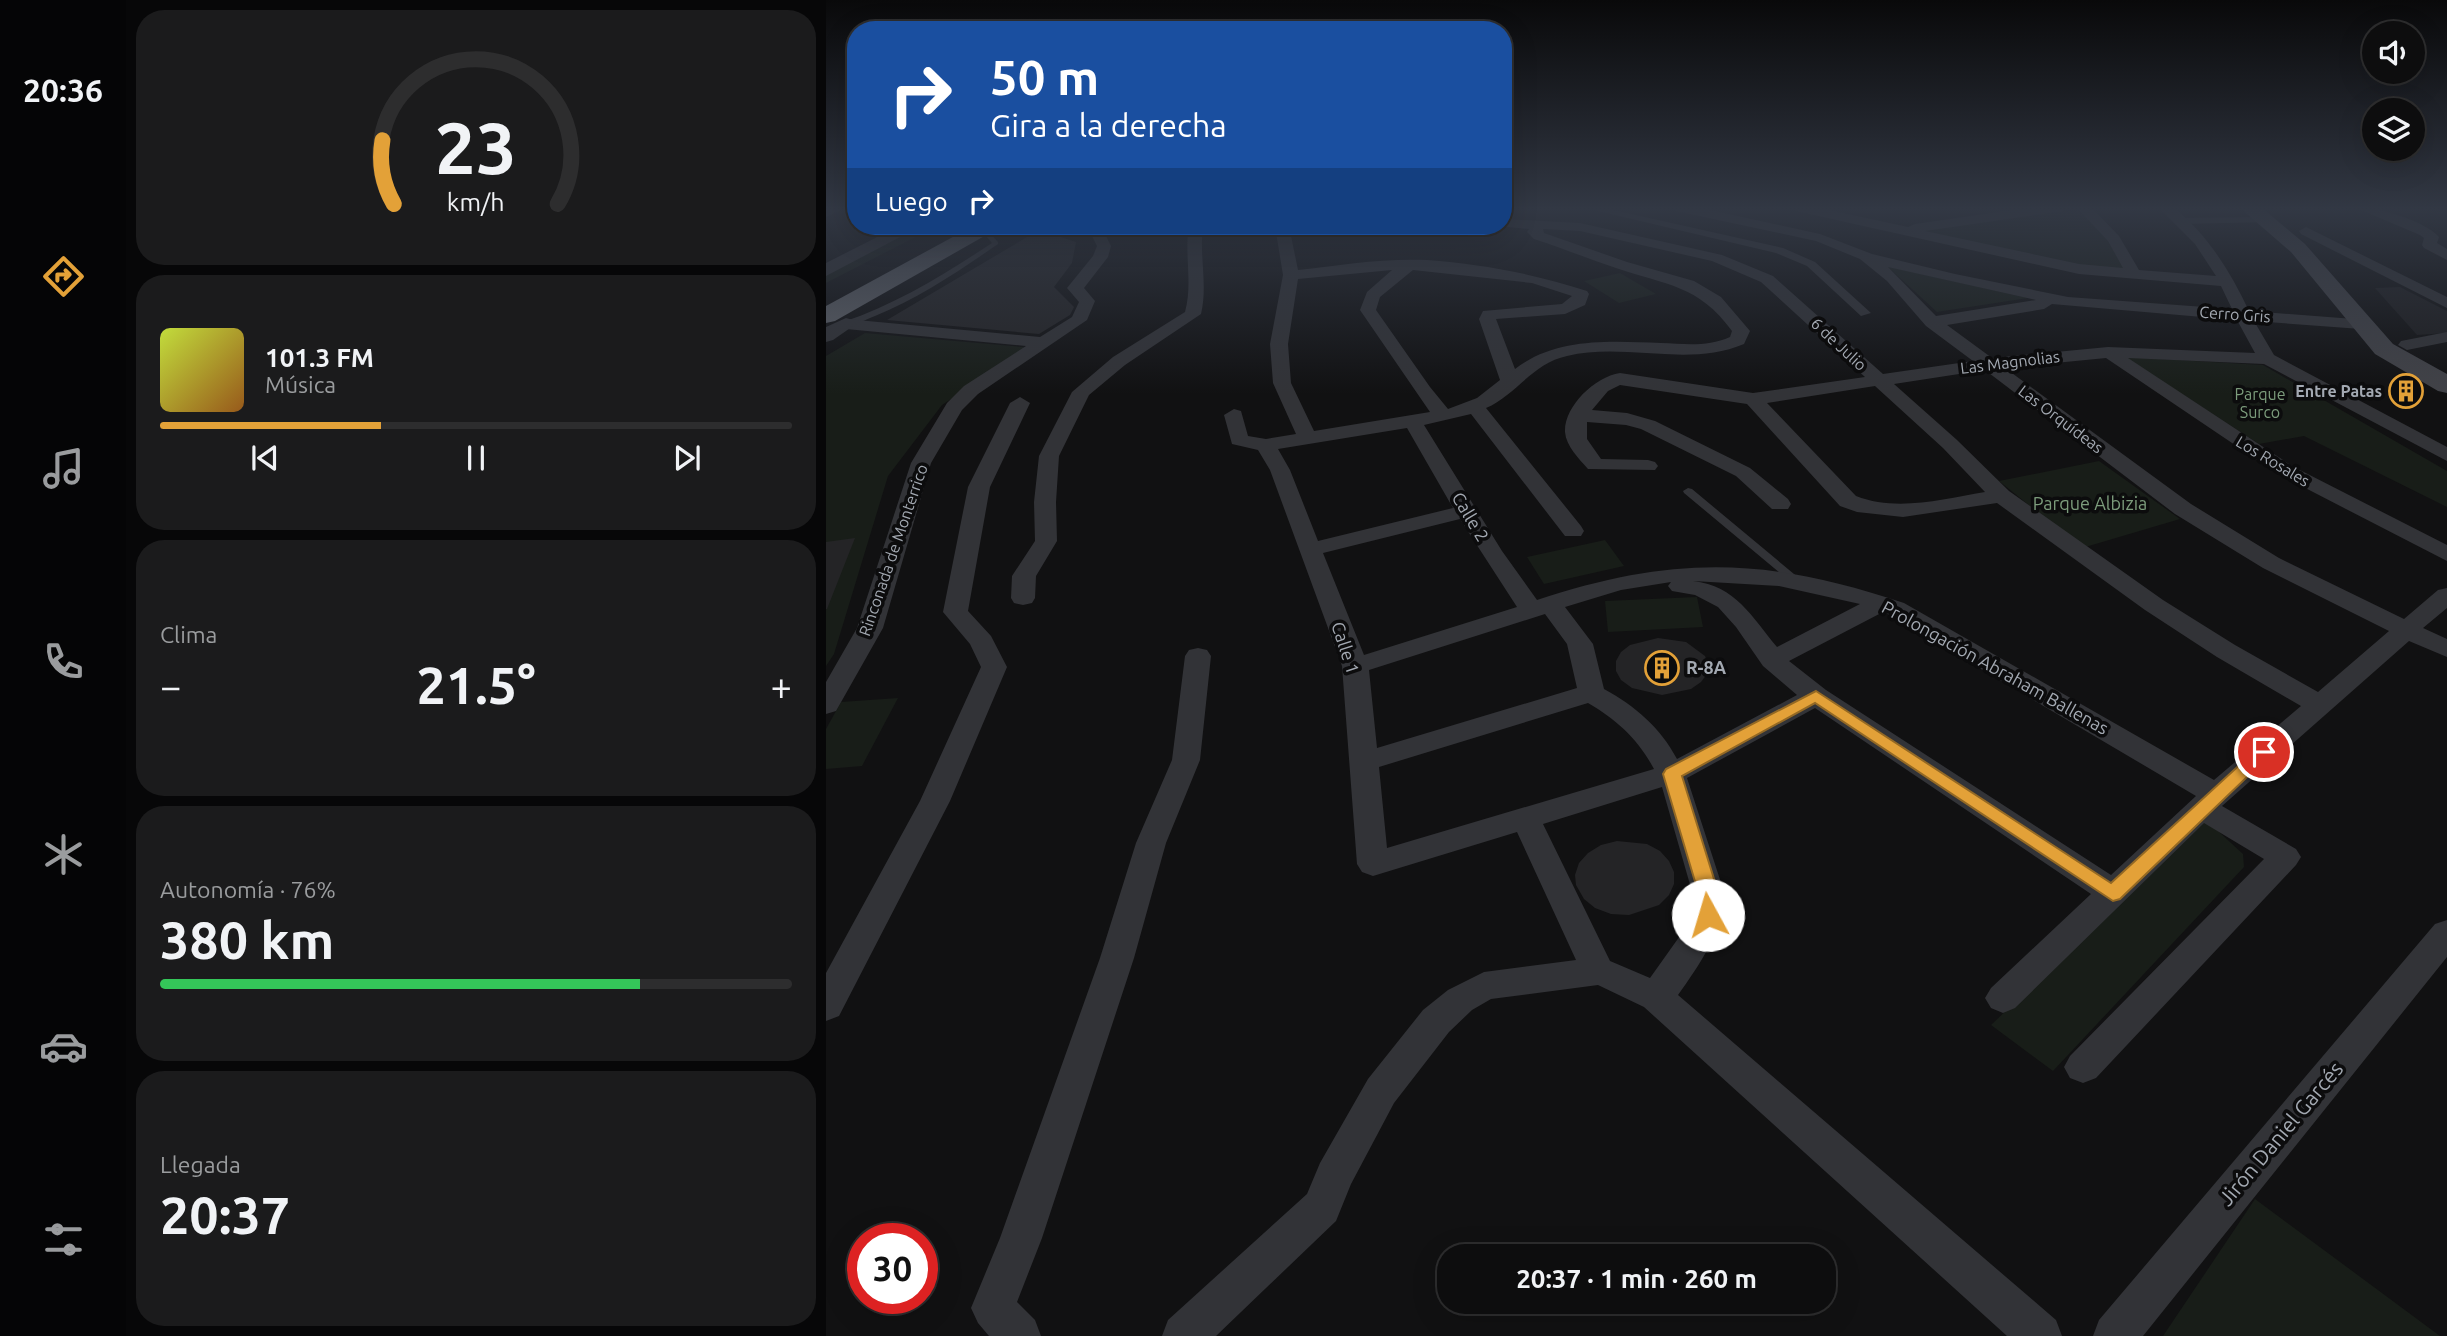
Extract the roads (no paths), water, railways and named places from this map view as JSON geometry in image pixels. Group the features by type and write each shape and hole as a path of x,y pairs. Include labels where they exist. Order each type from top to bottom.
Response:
{"highway":[{"path":"826,296 875,269"},
{"path":"833,325 867,293 909,269"}],"main road":[{"path":"2316,269 2384,349 2447,385"},
{"path":"2340,269 2407,345 2447,370"}],"street":[{"name":"Rinconada de Monterrico","path":"826,705 870,628 920,463 959,401 971,390 1079,320 1087,302 1075,288 1090,269"},
{"path":"1023,598 1024,576 1046,541 1045,502 1049,456 1060,430 1081,392 1102,373 1193,314 1196,304 1194,269"},
{"path":"1290,269 1279,344 1282,383 1307,437"},
{"path":"1291,275 1358,269"},
{"path":"1404,269 1373,295 1368,310 1423,391 1444,416"},
{"path":"1468,269 1534,279 1581,294 1579,302 1565,309 1489,315 1488,319 1510,381"},
{"path":"1234,415 1239,440 1265,445 1413,422 1475,407 1500,392 1539,359 1567,350 1629,347 1694,350 1722,347 1738,340 1741,331 1731,315 1699,288 1681,279 1639,269"},
{"name":"6 de Julio","path":"1746,269 1758,274 1779,289 1950,444 2001,496 2165,612 2319,704"},
{"path":"1817,269 1865,313"},
{"name":"Las Orquídeas","path":"1882,269 1932,322 2183,509 2284,570 2447,649"},
{"name":"Cerro Gris","path":"1917,269 2068,302 2361,324"},
{"path":"2083,269 2227,282"},
{"path":"2131,269 2134,274"},
{"path":"2219,269 2252,337 2268,359 2447,455"},
{"path":"2381,269 2447,303"},
{"name":"Cerro Gris","path":"1932,322 2068,302"},
{"path":"833,325 1045,343"},
{"path":"2407,345 2447,337"},
{"name":"Las Magnolias","path":"1753,399 1989,364 2108,352 2268,359"},
{"name":"Los Rosales","path":"2108,352 2285,470 2447,554"},
{"path":"1648,466 1595,465 1581,451 1574,430 1577,415 1599,389 1615,379 1753,399 1848,501 1859,507 1898,510 2001,496"},
{"path":"826,1006 935,801 994,667 982,641 955,612 979,487 1020,403"},
{"path":"1475,407 1573,531"},
{"path":"1577,415 1627,419 1648,425 1744,472 1780,504"},
{"name":"Calle 2","path":"1413,422 1466,512 1541,607 1579,638 1587,655 1591,693"},
{"name":"Calle 1","path":"1265,445 1280,470 1355,666 1373,864 1526,819"},
{"path":"1309,550 1466,512"},
{"name":"Prolongación Abraham Ballenas","path":"1355,666 1541,607 1616,585 1660,576 1702,574 1796,581 1858,594 1895,608 2209,801"},
{"path":"1616,585 1687,586 1715,593 1735,607 1772,660 1816,696 2113,893"},
{"path":"2003,998 2209,801 2447,595"},
{"path":"1772,660 1881,603"},
{"path":"1006,1322 1021,1238 1108,984 1152,843 1186,760 1198,656"},
{"path":"1363,762 1591,693 1630,715 1646,730 1672,774 1709,895 1708,915 1701,935 1656,997"},
{"path":"1598,971 1526,819 1672,774 1816,696"},
{"path":"2083,1067 2285,857 2209,801"},
{"name":"Jirón Daniel Garcés","path":"2115,1336 2447,933"},
{"path":"1184,1336 1322,1207 1334,1177 1381,1091 1444,1014 1460,1000 1484,986 1598,971 1618,977 1656,997 2040,1336"}],"lane":[{"path":"833,325 879,314 957,269"},
{"path":"1688,491 1796,581"}],"place":[{"name":"Entre Patas","path":"2406,391"},
{"name":"R-8A","path":"1662,668"}],"park label":[{"name":"Parque Surco","path":"2260,403"},
{"name":"Parque Albizia","path":"2090,504"}]}
